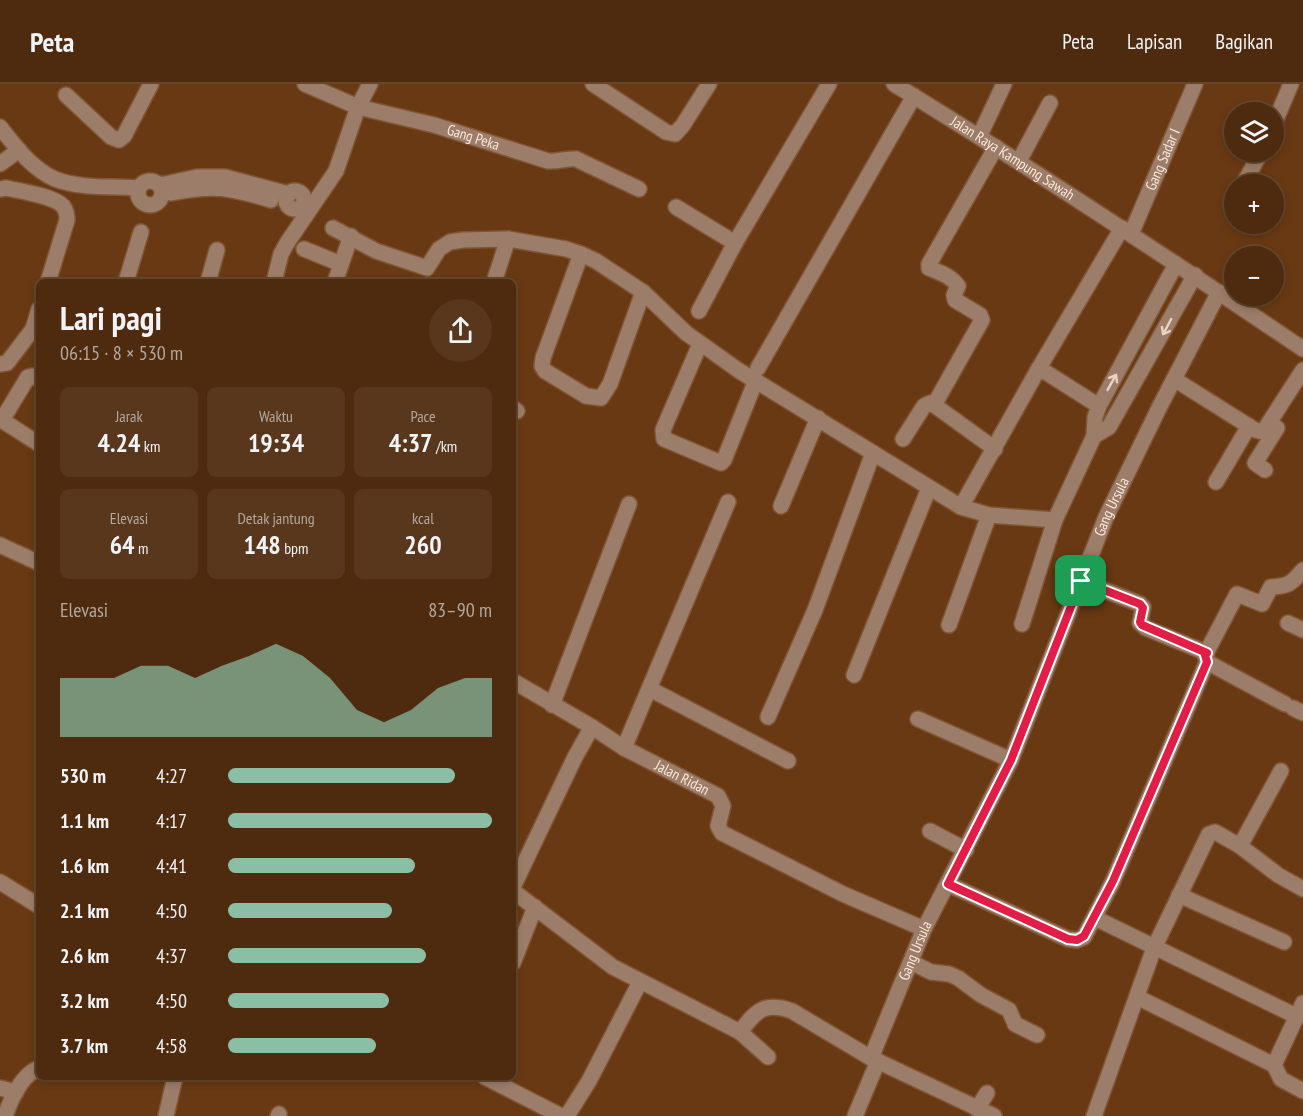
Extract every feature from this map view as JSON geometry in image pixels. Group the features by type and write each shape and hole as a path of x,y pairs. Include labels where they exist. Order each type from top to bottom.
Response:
{"street":[{"path":"66,95 111,137 119,140 124,136 151,84"},
{"name":"Gang Peka","path":"305,84 358,107 434,125 548,161 576,159 639,189"},
{"path":"276,279 281,255 297,203 336,171 358,107 370,84"},
{"path":"593,84 666,132 675,134 683,126 709,84"},
{"path":"699,311 735,243 829,84"},
{"path":"979,137 1004,84"},
{"name":"Gang Sadar I","path":"962,507 1039,368 1127,231 1195,84"},
{"path":"1283,102 1291,84"},
{"path":"700,344 663,430 664,439 717,462 723,462 757,374 904,88"},
{"name":"Jalan Raya Kampung Sawah","path":"904,88 1195,275 1303,349"},
{"path":"1019,160 1050,103"},
{"path":"0,127 33,164 54,178 73,184 139,188"},
{"path":"934,405 982,320 980,315 955,300 954,295 958,286 954,280 950,276 929,268 929,264 996,147"},
{"path":"0,164 19,150"},
{"path":"161,189 225,177 237,185 297,203"},
{"path":"151,180 161,189 157,203 147,205 140,198 139,188 151,180"},
{"path":"0,189 6,188 53,200 62,205 66,212 67,220 49,279"},
{"path":"676,207 735,243"},
{"path":"333,228 426,275 439,249 450,242 508,239 566,249 581,254 596,261 643,292 700,344 738,370 757,374 818,418 962,507 989,515 1055,520"},
{"path":"127,279 141,232"},
{"path":"336,279 351,236"},
{"path":"495,279 508,239"},
{"path":"304,249 341,264"},
{"path":"209,279 217,250"},
{"path":"581,254 542,366 545,371 586,396 593,399 600,398 610,384 643,292"},
{"path":"1022,624 1055,520 1094,436 1095,417 1099,406 1176,264"},
{"path":"1094,436 1109,427 1195,275"},
{"name":"Gang Ursula","path":"855,1116 874,1059 924,929 1011,760 1106,517 1219,292"},
{"path":"0,364 7,363 36,331"},
{"path":"1039,368 1099,406"},
{"path":"1174,379 1258,432 1263,432 1303,370"},
{"path":"36,378 28,377 1,419 36,442"},
{"path":"903,439 924,406 930,403 995,449"},
{"path":"781,506 818,418"},
{"path":"1265,470 1255,463 1277,428 1269,423"},
{"path":"1216,482 1249,426"},
{"path":"768,717 815,610 873,453"},
{"path":"854,675 929,488"},
{"path":"624,748 728,502"},
{"path":"552,705 629,504"},
{"path":"949,626 989,515"},
{"path":"0,545 36,562"},
{"path":"948,884 1068,939 1077,940 1084,936 1113,881 1207,658 1237,594 1262,604 1271,587 1282,586 1296,580 1303,570"},
{"path":"1081,581 1140,604 1143,608 1140,622 1146,628 1207,658 1294,708"},
{"path":"1288,623 1303,630"},
{"name":"Jalan Ridan","path":"516,683 624,748 718,796 723,806 718,826 722,833 843,894 924,929"},
{"path":"650,689 788,761"},
{"path":"918,719 1011,760"},
{"path":"516,883 575,757 592,727"},
{"path":"1240,846 1281,771"},
{"path":"930,831 966,850"},
{"path":"1094,1116 1154,948 1209,834 1215,832 1240,846 1278,875 1303,888"},
{"path":"0,882 36,904"},
{"path":"516,891 600,957 640,982 740,1032 768,1057"},
{"path":"1179,895 1284,942"},
{"path":"516,955 535,907"},
{"path":"1095,918 1154,948 1299,1010 1274,1065"},
{"path":"911,962 931,972 949,974 958,978 981,995 1009,1010 1014,1024 1037,1035"},
{"path":"567,1116 589,1081 640,982"},
{"path":"1137,997 1274,1065 1281,1079 1303,1091"},
{"path":"740,1032 754,1014 774,1006 792,1011 874,1059 994,1116"},
{"path":"5,1116 16,1092 36,1070"},
{"path":"166,1116 174,1080"},
{"path":"489,1080 530,1109 561,1116"},
{"path":"0,1088 16,1092"},
{"path":"977,1109 987,1093"}],"route":[{"path":"1081,581 1140,604 1143,608 1140,618 1142,625 1207,653 1205,658 1207,662 1113,881 1095,918 1084,936 1077,940 1068,939 948,884 1011,760 1081,581"}]}
